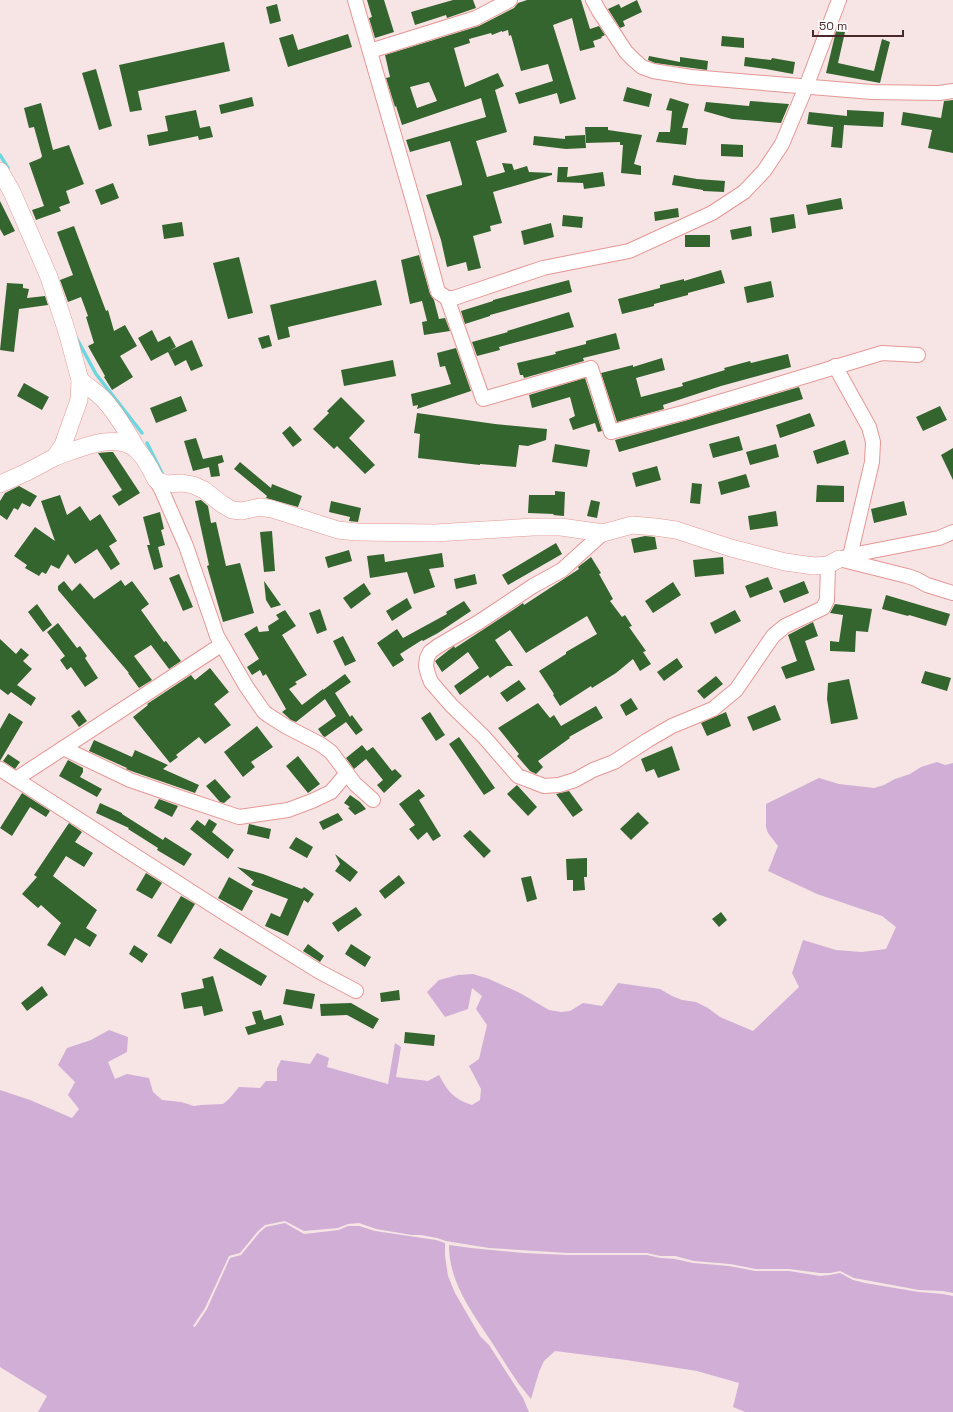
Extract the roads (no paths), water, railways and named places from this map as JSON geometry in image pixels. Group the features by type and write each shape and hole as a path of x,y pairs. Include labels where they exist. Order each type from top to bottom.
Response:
{"street":[{"path":"355,0 438,292 447,298 484,399 591,368 612,432 686,412 882,353 918,355"},
{"path":"370,51 476,18 510,0"},
{"path":"593,0 626,52 634,60 648,69 691,77 872,92 939,93 953,91"},
{"path":"447,298 460,296 544,268 629,251 712,213 744,192 764,172 782,144 806,87 839,0"},
{"path":"0,171 12,192 49,277 67,332 80,380 79,400 63,445 55,457"},
{"path":"603,533 562,570 533,586 479,622 438,646 430,652 427,658 426,666 432,682 451,705 484,737 518,776 544,786 559,785 575,780 593,770 614,762 672,726 713,709 736,690 773,636 784,626 823,608 827,600 872,462 873,442 869,427 835,366"},
{"path":"80,380 103,399 113,411 147,463 162,490 186,546 216,636 246,686 264,712 287,727 320,744 331,752 356,784 373,800"},
{"path":"0,484 55,457 104,441 129,444 138,451"},
{"path":"156,480 166,484 182,483 193,485 204,490 232,510 242,511 260,507 272,509 338,530 435,533 533,527 561,527 603,533 632,526 655,527 683,532 731,548 786,562 814,566 939,538 953,532"},
{"path":"839,560 907,576 927,585 953,593"},
{"path":"16,779 221,645"},
{"path":"63,748 130,780 239,817 288,810 312,801 331,792 347,773"},
{"path":"0,769 226,914 320,972 356,991"}],"waterway":[{"path":"0,155 8,168"},
{"path":"77,339 96,374 142,433"},
{"path":"147,443 164,477"}]}
